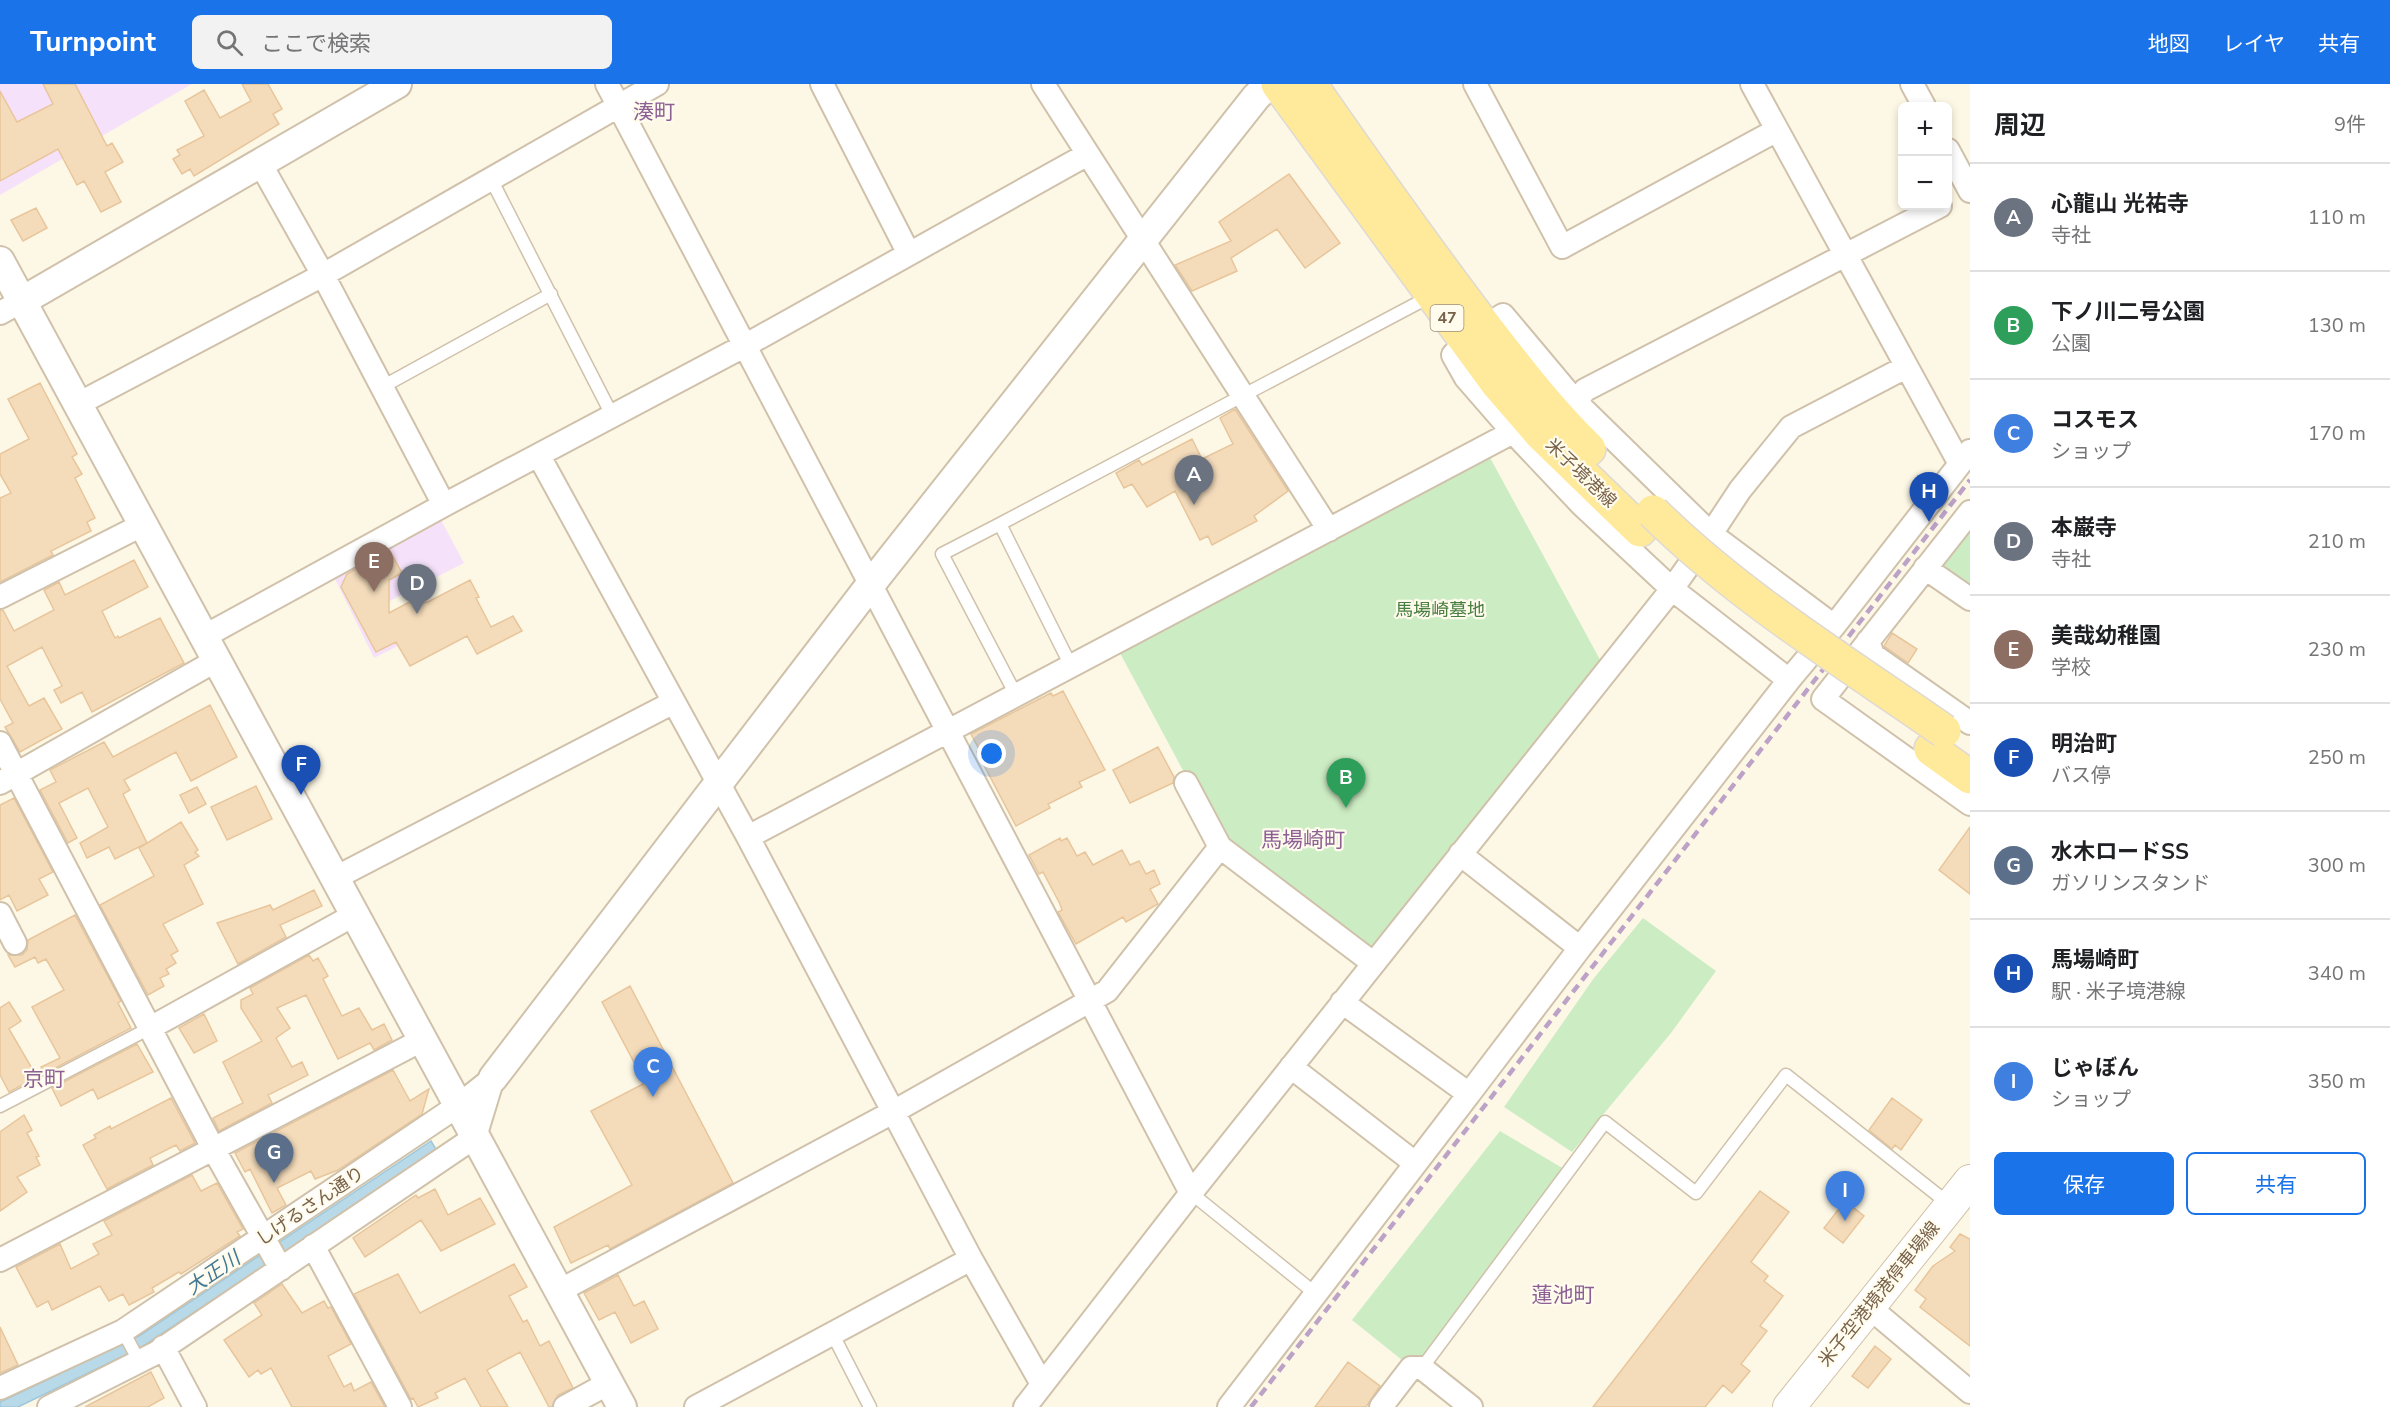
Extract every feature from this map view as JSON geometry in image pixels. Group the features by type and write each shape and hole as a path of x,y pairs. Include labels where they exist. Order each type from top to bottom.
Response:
{"main road":[{"name":"米子境港線","path":"1278,84 1431,296 1476,335 1558,419 1646,521 1677,536 1768,609 1954,738 1970,777"},
{"name":"米子境港線","path":"1310,84 1476,335"},
{"name":"米子空港境港停車場線","path":"1789,1407 1970,1180"}],"street":[{"path":"11,307 397,84"},
{"path":"607,84 1191,1193"},
{"path":"78,404 323,275 657,84"},
{"path":"822,84 909,254"},
{"path":"1043,84 1142,242 1329,530"},
{"path":"49,1407 164,1347 475,1137 493,1078 871,584 1256,97 1269,84"},
{"path":"1475,84 1562,247 1777,130"},
{"path":"1228,1407 1580,948 1965,458 1906,367 1752,84"},
{"path":"1912,84 1922,102"},
{"path":"9,778 211,648 444,505 746,345 1088,154"},
{"path":"1950,156 1970,191 1952,200"},
{"path":"260,163 323,275 444,505"},
{"path":"1576,402 1585,390 1932,210"},
{"path":"0,261 11,307 78,404 616,1395 565,1407"},
{"path":"1789,680 1672,589 1582,505 1466,378 1454,355 1503,315 1576,402 1711,534 1834,626"},
{"path":"1025,1407 1342,1002 1672,589 1740,490 1791,427 1906,367"},
{"path":"748,837 1513,432"},
{"path":"539,456 748,837 971,1259 1042,1384"},
{"path":"1970,512 1823,699 1970,804"},
{"path":"0,597 144,525"},
{"path":"1925,568 1970,599"},
{"path":"1868,641 1873,655 1954,738"},
{"path":"335,878 674,702"},
{"path":"0,742 9,778 150,1028 280,1269"},
{"path":"1186,783 1220,847 1373,963"},
{"path":"559,1291 893,1112 1107,991 1220,847"},
{"path":"1460,854 1580,948"},
{"path":"0,914 15,943"},
{"path":"150,1028 354,915"},
{"path":"1342,1002 1469,1094"},
{"path":"0,1260 422,1040"},
{"path":"1291,1067 1415,1163"},
{"name":"しげるさん通り","path":"0,1388 123,1331 459,1105 493,1078"},
{"path":"313,1246 400,1407"},
{"path":"696,1407 971,1259"},
{"path":"1869,1307 1970,1392"},
{"path":"164,1347 195,1407"},
{"path":"1381,1407 1411,1368 1422,1368 1471,1407"}],"lane":[{"path":"491,179 612,415"},
{"path":"382,387 551,294"},
{"path":"1016,695 942,554 1431,296"},
{"path":"1000,524 1071,666"},
{"path":"0,1107 150,1028"},
{"path":"1422,1368 1605,1122 1696,1193 1786,1075 1950,1205"},
{"path":"1191,1193 1316,1293"},
{"path":"123,1331 139,1361"},
{"path":"832,1333 870,1407"}],"shaded area":[{"path":"0,84 192,84 0,195"},
{"path":"441,520 464,563 380,606 400,645 374,658 334,577"}],"green space":[{"name":"馬場崎墓地","path":"1488,454 1604,667 1527,752 1372,955 1226,841 1186,776 1120,653"},
{"path":"1970,524 1970,592 1943,575 1944,561"},
{"path":"1643,918 1716,971 1671,1033 1572,1152 1504,1107 1594,978"},
{"path":"1500,1131 1564,1169 1420,1360 1407,1364 1352,1320"}],"water":[{"path":"431,1141 437,1151 140,1348 18,1407 0,1407 0,1402 139,1336"}],"building":[{"path":"43,84 75,84 107,146 112,143 123,162 105,172 121,202 101,212 84,181 77,185 58,149 0,181 0,91 17,122 53,104"},
{"path":"242,84 268,84 282,109 273,114 279,124 194,176 190,169 182,174 173,159 180,155 177,150 204,136 185,101 204,90 220,118 251,101"},
{"path":"1289,174 1340,243 1305,268 1277,229 1231,258 1237,271 1192,291 1175,265 1231,241 1219,222"},
{"path":"36,208 47,228 23,241 11,220"},
{"path":"40,383 77,454 72,457 82,474 75,478 95,518 87,522 91,531 51,551 53,555 0,582 0,498 11,493 0,474 0,454 29,439 8,399"},
{"path":"1235,409 1288,491 1254,516 1257,521 1212,545 1208,536 1200,540 1175,491 1147,507 1132,484 1124,488 1116,473 1139,460 1142,465 1192,439 1202,459 1233,444 1220,418"},
{"path":"390,551 402,573 389,580 389,613 419,597 422,603 428,602 470,580 479,597 476,598 491,627 513,616 522,631 477,654 467,636 410,666 396,642 376,652 341,587 347,574"},
{"path":"134,560 148,587 102,611 115,638 160,618 184,663 92,712 82,692 61,703 54,690 62,686 42,647 7,666 29,706 44,698 62,729 20,752 5,727 13,723 0,699 0,610 3,610 14,631 54,610 44,590 59,582 65,595"},
{"path":"1892,633 1917,649 1908,663 1884,646"},
{"path":"1063,691 1105,770 1079,782 1082,787 1048,804 1050,808 1016,826 977,752 980,751 971,734 1051,693 1053,696"},
{"path":"210,705 237,757 191,781 176,752 124,780 130,790 123,794 147,843 115,859 109,847 87,858 80,843 108,827 88,788 59,803 77,838 68,843 40,790 56,782 50,770 104,742 113,757"},
{"path":"1158,747 1174,777 1173,783 1130,803 1113,770"},
{"path":"256,786 272,819 227,840 211,807"},
{"path":"197,787 206,804 189,813 180,795"},
{"path":"14,798 53,872 39,879 48,895 17,911 9,895 0,900 0,805"},
{"path":"181,822 198,850 195,852 199,856 184,865 203,904 163,924 178,951 171,955 176,963 166,969 169,974 160,978 164,986 148,995 100,905 154,876 139,848"},
{"path":"1970,827 1970,894 1939,870"},
{"path":"1060,838 1061,841 1067,838 1077,856 1085,852 1093,865 1122,850 1130,865 1139,861 1146,874 1154,870 1160,884 1150,889 1158,904 1126,922 1123,917 1076,944 1058,912 1062,910 1060,904 1043,872 1039,874 1029,855"},
{"path":"314,890 322,906 280,925 286,937 238,964 217,923 270,905 273,910"},
{"path":"75,915 121,1001 118,1003 131,1028 44,1074 41,1067 60,1058 32,1007 64,990 46,959 38,963 35,957 15,967 8,955 22,955 27,950 28,940"},
{"path":"309,955 313,961 318,958 328,976 323,979 342,1016 359,1008 372,1030 384,1024 392,1040 374,1050 370,1043 338,1059 306,995 277,1008 290,1028 276,1038 292,1067 302,1062 308,1075 268,1095 272,1103 219,1131 213,1118 243,1103 223,1062 262,1041 241,1008 241,1000 253,994 250,988"},
{"path":"630,986 733,1183 610,1249 608,1245 571,1263 554,1227 632,1185 591,1111 645,1083 602,1002"},
{"path":"9,1002 21,1021 9,1029 37,1077 9,1092 0,1075 0,1008"},
{"path":"204,1014 217,1041 194,1053 179,1028"},
{"path":"137,1044 153,1072 98,1099 93,1089 61,1106 52,1088"},
{"path":"393,1070 410,1101 429,1089 422,1114 338,1170 315,1179 311,1171 277,1188 286,1205 272,1213 250,1169 245,1172 235,1153"},
{"path":"171,1098 195,1143 180,1151 176,1145 150,1158 153,1165 107,1189 83,1145 96,1138 94,1135 110,1126 111,1129"},
{"path":"1892,1098 1922,1120 1901,1150 1895,1145 1892,1149 1869,1130"},
{"path":"24,1115 32,1130 27,1133 39,1156 36,1157 40,1165 17,1177 27,1192 0,1211 0,1132"},
{"path":"192,1175 201,1191 217,1183 243,1229 237,1232 240,1236 181,1274 179,1272 152,1288 154,1292 129,1305 123,1294 109,1301 100,1286 52,1310 48,1301 37,1307 16,1267 60,1244 71,1269 99,1254 93,1244 112,1235 104,1221"},
{"path":"435,1189 448,1215 480,1198 495,1224 441,1251 421,1220 365,1257 353,1238 416,1195 418,1198"},
{"path":"1760,1191 1789,1212 1751,1262 1768,1276 1764,1281 1783,1296 1760,1326 1767,1331 1741,1364 1750,1371 1732,1393 1723,1385 1705,1407 1593,1407"},
{"path":"1845,1201 1864,1216 1843,1243 1824,1228"},
{"path":"1960,1234 1970,1239 1970,1346 1920,1307 1926,1299 1915,1290 1933,1266 1955,1251 1950,1247"},
{"path":"514,1264 527,1287 509,1296 523,1322 527,1320 540,1346 549,1341 573,1388 558,1395 552,1407 549,1407 520,1352 487,1370 508,1407 481,1407 465,1378 435,1393 438,1398 418,1407 413,1398 411,1399 354,1294 398,1274 420,1313"},
{"path":"618,1275 634,1306 644,1301 658,1329 631,1343 615,1312 599,1320 584,1293"},
{"path":"282,1284 302,1313 324,1301 328,1308 331,1307 351,1344 328,1356 344,1387 351,1383 354,1391 371,1382 385,1407 292,1407 271,1368 261,1374 258,1370 249,1377 224,1340 262,1315 254,1303"},
{"path":"0,1327 18,1365 0,1373"},
{"path":"1875,1346 1891,1359 1868,1388 1852,1376"},
{"path":"1348,1362 1380,1386 1366,1407 1315,1407"},
{"path":"151,1372 164,1398 148,1407 85,1407"}],"railway":[{"path":"1251,1407 1970,480"}],"place":[{"name":"心龍山 光祐寺","path":"1194,505"},
{"name":"馬場崎町","path":"1929,522"},
{"name":"美哉幼稚園","path":"374,592"},
{"name":"本巌寺","path":"417,614"},
{"name":"明治町","path":"301,795"},
{"name":"下ノ川二号公園","path":"1346,808"},
{"name":"コスモス","path":"653,1097"},
{"name":"水木ロードSS","path":"274,1183"},
{"name":"じゃぼん","path":"1845,1221"}],"district":[{"name":"湊町","path":"654,112"},
{"name":"馬場崎町","path":"1303,840"},
{"name":"京町","path":"44,1079"},
{"name":"蓮池町","path":"1563,1295"}],"water label":[{"name":"大正川","path":"213,1273"}]}
